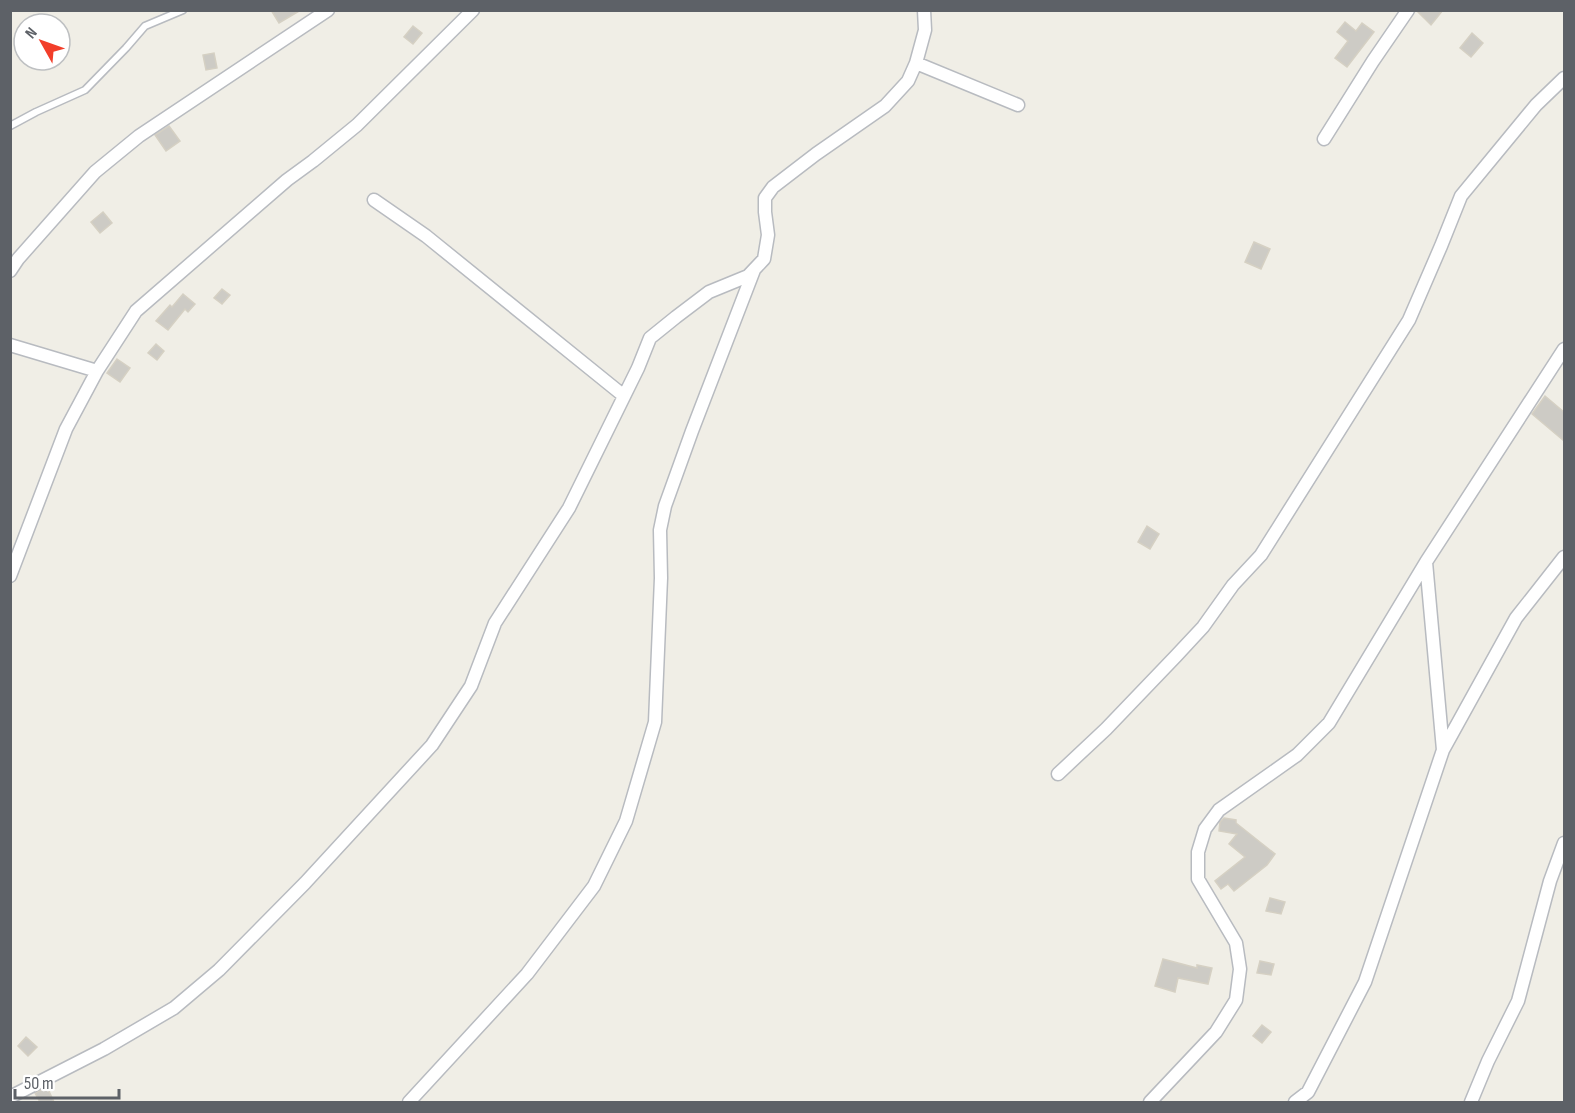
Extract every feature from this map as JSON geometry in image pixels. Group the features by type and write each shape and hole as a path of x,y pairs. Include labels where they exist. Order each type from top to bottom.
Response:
{"street":[{"path":"10,271 95,172 139,136 328,10"},
{"path":"10,576 66,429 97,371 136,311 287,180 357,125 473,10"},
{"path":"10,1095 104,1049 174,1008 219,970 305,883 432,745 471,686 495,623 569,508 638,368 650,338 675,316 710,292 747,276 764,259 768,235 765,198 773,187 816,154 885,106 908,81 916,63 925,30 924,10"},
{"path":"1324,139 1372,61 1408,10"},
{"path":"916,63 1018,105"},
{"path":"1058,774 1106,729 1183,649 1203,627 1233,585 1261,555 1409,320 1461,196 1536,105 1564,78"},
{"path":"374,200 426,236 624,396"},
{"path":"409,1102 534,965 594,886 626,821 655,722 661,578 660,530 665,506 755,269"},
{"path":"10,345 97,371"},
{"path":"1150,1102 1216,1032 1236,1000 1240,969 1236,943 1198,879 1198,852 1205,829 1220,810 1297,755 1329,723 1426,562 1564,349"},
{"path":"1295,1102 1308,1092 1365,982 1443,750 1516,618 1564,557"},
{"path":"1426,562 1443,750"},
{"path":"1471,1102 1488,1061 1518,1001 1550,881 1564,843"}],"lane":[{"path":"10,126 85,90 144,26 183,10"}],"building":[{"path":"271,10 301,10 279,23"},
{"path":"1416,10 1443,10 1431,25"},
{"path":"1345,22 1356,31 1362,23 1374,32 1347,67 1335,58 1348,41 1337,32"},
{"path":"413,26 422,33 413,44 404,37"},
{"path":"1472,33 1483,43 1471,57 1460,48"},
{"path":"214,53 217,68 206,70 203,55"},
{"path":"169,126 180,141 166,151 155,135"},
{"path":"103,212 112,223 100,233 91,222"},
{"path":"1254,242 1270,249 1261,269 1245,262"},
{"path":"222,289 230,295 222,304 214,298"},
{"path":"183,294 195,304 188,312 185,309 168,330 156,321"},
{"path":"156,344 164,351 157,360 148,353"},
{"path":"117,359 130,368 120,382 107,373"},
{"path":"1545,396 1564,412 1564,441 1532,414"},
{"path":"1147,526 1159,534 1150,549 1138,542"},
{"path":"1224,818 1236,820 1236,823 1275,854 1267,865 1234,891 1228,884 1221,889 1215,881 1245,857 1229,844 1237,834 1219,831 1220,822"},
{"path":"1270,898 1285,902 1281,914 1266,911"},
{"path":"1163,959 1197,968 1197,965 1212,968 1208,984 1178,978 1175,992 1155,986"},
{"path":"1260,961 1274,964 1271,975 1257,973"},
{"path":"1262,1025 1271,1032 1262,1043 1253,1036"},
{"path":"26,1037 37,1047 28,1056 18,1046"},
{"path":"47,1087 54,1102 40,1102 35,1093"}]}
